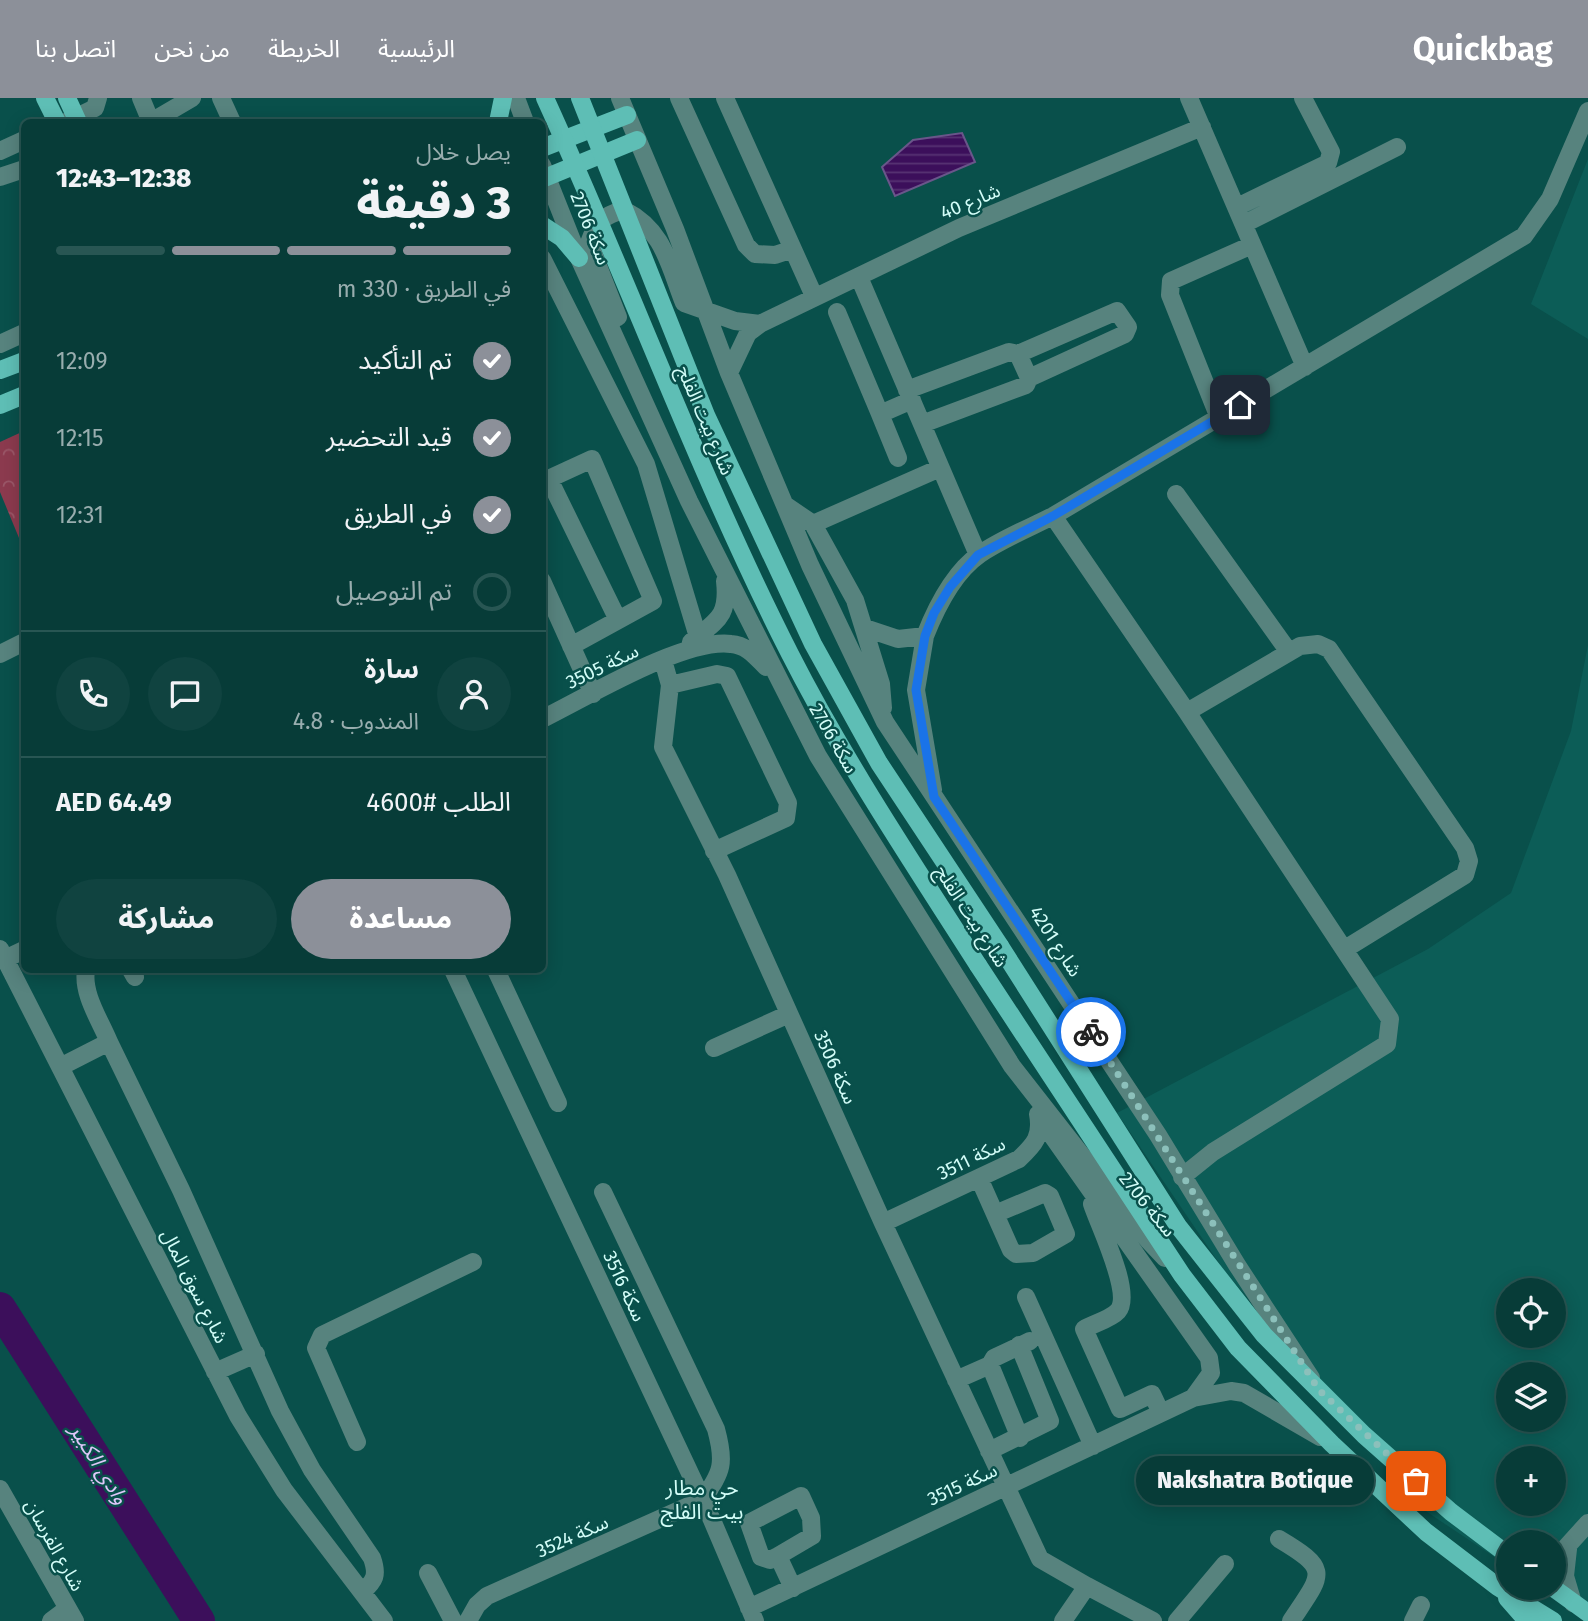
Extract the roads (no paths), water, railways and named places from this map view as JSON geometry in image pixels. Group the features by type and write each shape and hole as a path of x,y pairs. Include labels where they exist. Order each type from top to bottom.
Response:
{"main road":[{"path":"46,98 56,119"},
{"path":"67,98 73,119"},
{"path":"499,119 503,98"},
{"name":"شارع بيت الفلج","path":"545,98 690,438 790,655 859,778 978,965 1182,1275 1238,1348 1332,1444 1426,1532 1496,1585"},
{"name":"شارع بيت الفلج","path":"580,98 706,415 807,632 879,763 1000,946 1178,1226 1264,1335 1319,1390 1451,1512 1496,1546"},
{"path":"546,146 628,115"},
{"path":"546,173 638,140"},
{"path":"546,228 562,238 579,258"},
{"path":"0,370 21,362"},
{"path":"0,405 21,396"},
{"path":"1509,1600 1527,1621"},
{"name":"شارع بيت الفلج","path":"1519,1600 1553,1621"}],"street":[{"path":"77,119 95,108 98,98"},
{"path":"142,98 151,119"},
{"path":"157,119 192,98"},
{"path":"221,98 231,119"},
{"path":"516,98 524,119"},
{"path":"620,98 729,373 810,565 885,722 934,797"},
{"path":"678,98 746,245 755,254 775,255 793,249"},
{"path":"725,98 814,296"},
{"path":"1189,98 1305,367"},
{"path":"1237,207 1328,163 1331,152 1303,98"},
{"name":"شارع 4201","path":"1319,1390 1182,1177 1158,1135 934,797 916,690 925,636 934,613 950,587 978,555 1053,516 1524,236 1550,199 1588,111"},
{"name":"40 شارع","path":"729,373 748,333 760,324 959,228 1202,127"},
{"path":"0,151 21,141"},
{"path":"1244,224 1397,148"},
{"path":"0,177 21,170"},
{"name":"سكة 2706","path":"546,179 689,501 774,675 818,756 1012,1066 1148,1240 1182,1275"},
{"path":"624,351 620,323 589,243 596,224 612,213 624,210 650,227 657,236 684,303 735,321 760,324"},
{"path":"1219,418 1170,295 1171,281 1252,244"},
{"path":"546,266 646,464 698,637"},
{"path":"859,277 978,555"},
{"path":"880,414 909,395 1009,352 1018,354 1117,311 1128,327 1125,334 1028,378"},
{"path":"837,312 898,458"},
{"path":"0,344 21,334"},
{"path":"922,424 1026,384 1028,378 1018,354"},
{"path":"571,646 653,601 592,459 546,480 618,620"},
{"path":"813,524 940,468"},
{"path":"1177,494 1289,652"},
{"path":"785,505 813,524 855,600 881,684 885,722"},
{"path":"1053,516 1187,712 1390,1019 1387,1044 1213,1152 1182,1177"},
{"name":"سكة 3505","path":"546,717 663,660 698,637 724,614 727,601 724,569"},
{"path":"546,590 593,694"},
{"path":"865,628 898,639 925,636"},
{"name":"سكة 3505","path":"680,651 715,643 732,643 746,648 774,675"},
{"path":"0,654 21,644"},
{"path":"1187,712 1300,646 1318,644 1329,649 1465,848 1469,861 1465,875 1345,949"},
{"name":"سكة 3506","path":"663,660 670,685 663,747 714,851 1040,1559 1153,1621"},
{"path":"670,685 717,674 727,676 788,803 786,818 714,851"},
{"path":"2,954 21,951"},
{"name":"شارع سوق المال","path":"2,954 238,1416 284,1490 384,1621"},
{"path":"86,973 85,984 90,998 280,1411 312,1470 372,1558 376,1571 374,1581 362,1592"},
{"name":"سكة 3516","path":"454,973 702,1500 752,1615"},
{"path":"497,973 558,1102"},
{"path":"714,1048 789,1014"},
{"path":"60,1067 110,1042"},
{"path":"1012,1066 1037,1114 1209,1358 1211,1373 1193,1398"},
{"name":"سكة 3511","path":"883,1223 1019,1159 1035,1144 1040,1129 1037,1114"},
{"path":"979,1178 995,1214"},
{"path":"1087,1187 1121,1280 1123,1301 1117,1313 1084,1329 1129,1429"},
{"path":"603,1192 716,1429 722,1453 721,1470 702,1500"},
{"path":"357,1442 316,1349 317,1342 322,1335 473,1262"},
{"path":"1026,1297 1093,1446"},
{"path":"956,1380 990,1365 994,1358 1043,1335"},
{"path":"989,1451 1050,1421 1019,1345"},
{"path":"215,1372 256,1354"},
{"path":"990,1365 1020,1438"},
{"name":"سكة 3515","path":"752,1615 793,1588 1193,1398 1231,1391 1244,1393 1332,1444"},
{"path":"1120,1409 1152,1394 1161,1413"},
{"path":"797,1488 811,1518 812,1536 778,1556 770,1560 761,1557 749,1523 797,1488"},
{"name":"شارع الفرسان","path":"0,1489 71,1615"},
{"name":"سكة 3524","path":"468,1621 477,1605 487,1596 702,1500"},
{"path":"1566,1547 1588,1523"},
{"path":"1279,1539 1311,1558 1317,1567 1317,1580 1291,1621"},
{"path":"778,1556 793,1588"},
{"path":"1177,1621 1225,1564"},
{"path":"428,1573 453,1621"},
{"path":"1566,1578 1580,1608"},
{"path":"1063,1621 1087,1586"},
{"path":"51,1621 71,1615"}],"waterway":[{"name":"وادي الكبير","path":"0,1308 199,1621"}],"place":[{"name":"Nakshatra Botique","path":"1416,1481"}],"district":[{"name":"حي مطار بيت الفلج","path":"702,1500"}]}
